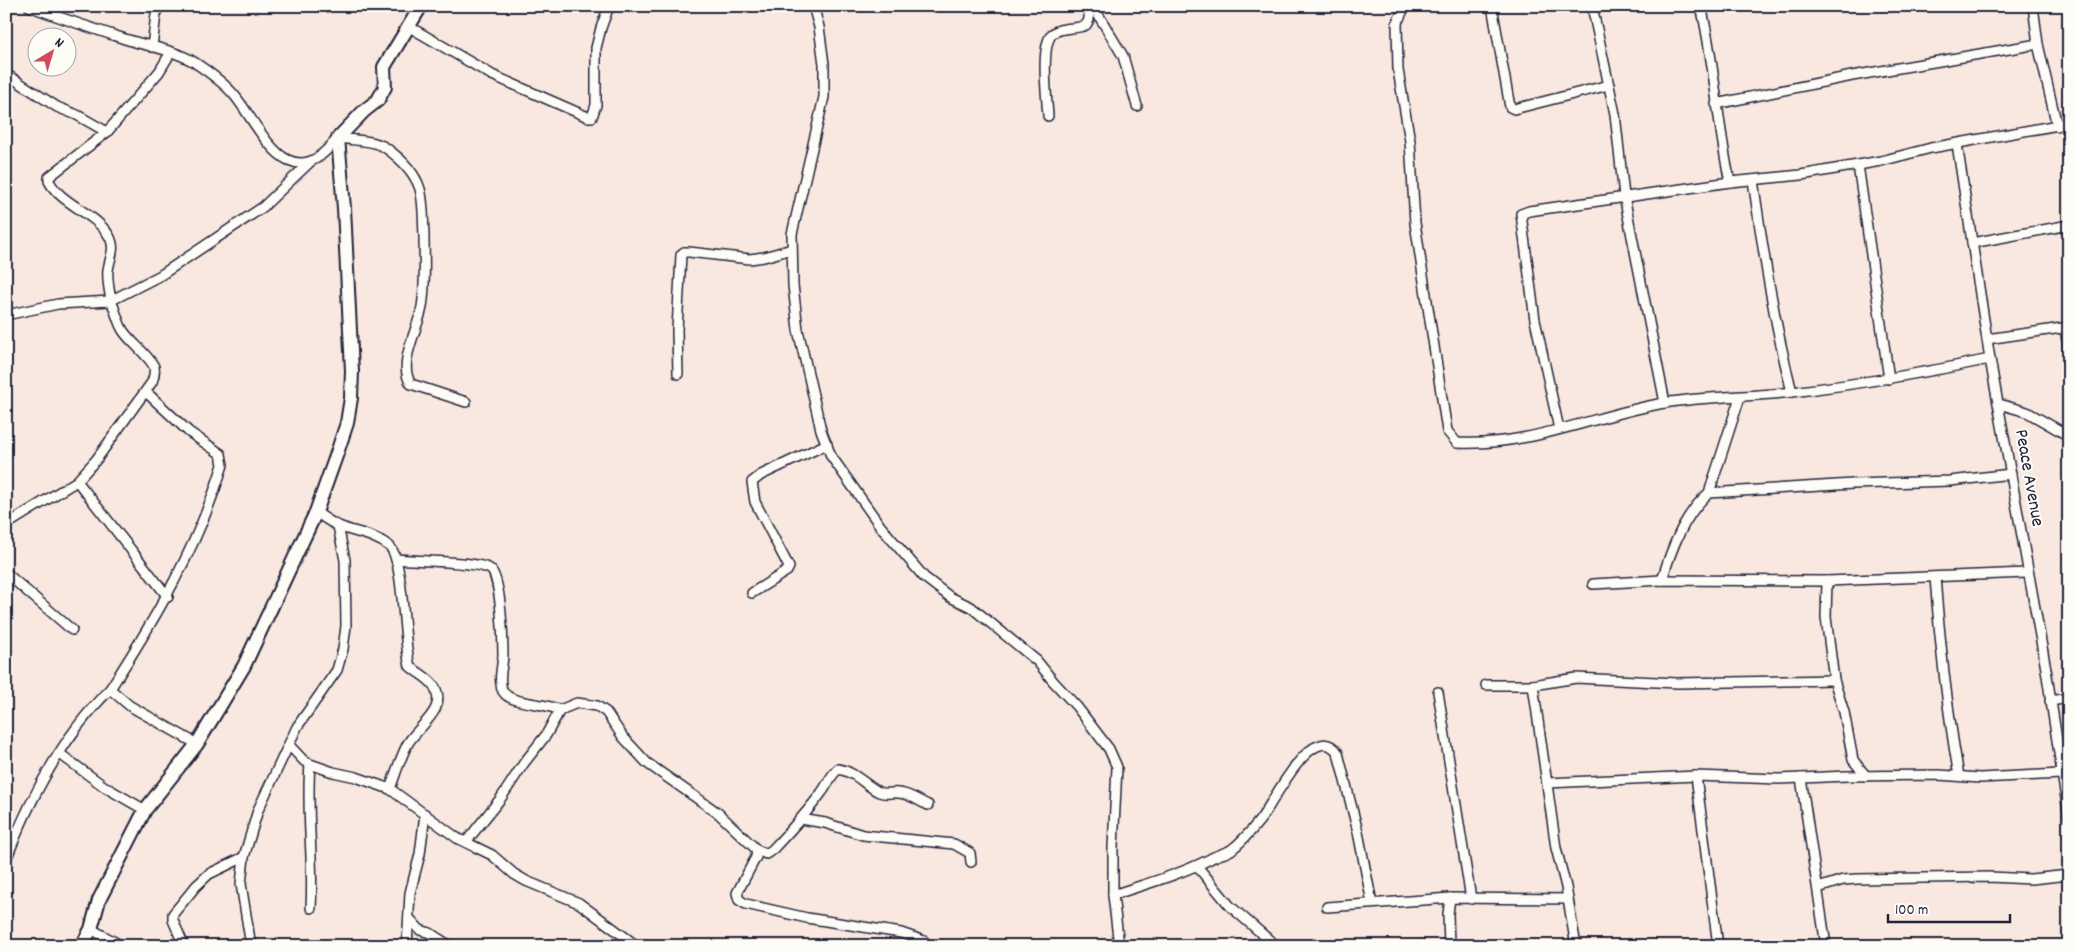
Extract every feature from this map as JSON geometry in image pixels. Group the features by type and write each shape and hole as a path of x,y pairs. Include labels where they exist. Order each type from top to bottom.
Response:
{"street":[{"path":"29,6 171,52 193,62 234,94 256,126 286,160 299,164 309,163"},
{"path":"152,47 157,6"},
{"path":"6,315 58,304 110,301 161,275 263,207 309,163 324,154 364,111 378,100 385,87 384,67 421,6"},
{"path":"408,26 492,75 588,117 592,117 596,105 596,48 609,6"},
{"path":"813,6 819,27 824,64 824,97 792,234 792,249 793,285 798,330 821,430 832,456 881,527 924,577 950,597 971,607 1037,661 1109,749 1117,767 1113,895 1119,946"},
{"path":"1048,116 1044,62 1049,40 1051,35 1058,31 1086,25 1089,6"},
{"path":"1093,6 1123,56 1137,106"},
{"path":"1404,6 1397,23 1398,70 1410,140 1416,223 1447,431 1457,443 1476,444 1507,441 1665,403 1792,392 1889,379 1990,359"},
{"path":"1492,6 1510,107 1514,109 1609,85"},
{"path":"1592,6 1615,114 1624,196 1665,403"},
{"path":"1701,6 1708,35 1716,104 1730,182"},
{"path":"2033,6 2038,44 2057,126"},
{"path":"1716,104 1852,76 2038,44"},
{"path":"6,525 77,481 96,460 152,382 154,367 123,330 110,301 108,272 113,244 107,232 95,220 59,193 49,181 57,172 107,132 159,72 171,52"},
{"path":"6,74 56,107 77,115 107,132"},
{"path":"1558,429 1535,320 1521,214 1529,211 1624,196 1801,175 1858,165 1931,148 2069,124"},
{"path":"338,138 376,143 386,148 414,176 420,190 423,209 425,279 422,308 408,357 407,376 412,384 466,402"},
{"path":"82,946 91,929 99,900 145,810 196,744 244,666 316,512 344,432 351,398 345,227 338,138"},
{"name":"Peace Avenue","path":"1957,144 1990,359 2027,573 2046,669 2069,818"},
{"path":"1858,165 1889,379"},
{"path":"1753,180 1768,282 1792,392"},
{"path":"1972,243 2069,225"},
{"path":"678,374 677,330 681,255 684,252 689,252 750,259 792,249"},
{"path":"1987,339 2067,328 2069,353"},
{"path":"6,860 19,827 37,791 79,725 110,689 136,651 168,597 196,538 219,477 223,459 221,454 189,432 146,392"},
{"path":"1662,580 1683,527 1698,502 1709,493 1740,396"},
{"path":"1999,404 2027,412 2069,436"},
{"path":"752,593 787,572 789,567 755,502 752,482 761,475 827,444"},
{"path":"1709,493 1950,480 2011,474"},
{"path":"77,481 168,597"},
{"path":"316,512 338,526 370,535 391,547 396,559 410,666 434,686 438,701 435,710 407,744 390,789"},
{"path":"251,946 242,884 244,857 258,810 306,712 337,670 343,649 346,626 345,560 338,526"},
{"path":"396,559 475,565 491,570 497,577 502,621 503,656 500,683 502,691 509,698 549,705 560,710"},
{"path":"6,573 72,630"},
{"path":"1593,584 1662,580 1827,581 2027,573"},
{"path":"1935,577 1946,702 1959,776"},
{"path":"1827,581 1826,617 1834,680 1844,712 1853,760 1866,776"},
{"path":"1486,685 1533,685 1576,678 1677,683 1834,680"},
{"path":"1533,685 1556,848 1568,899 1576,946"},
{"path":"110,689 130,706 196,744"},
{"path":"1438,692 1471,899"},
{"path":"2050,701 2069,698"},
{"path":"466,842 501,798 524,762 546,735 560,710 577,703 597,706 606,712 623,737 647,763 718,813 757,850 766,854 801,819 838,769 846,770 881,793 890,795 897,792 928,805"},
{"path":"1113,895 1197,866 1230,850 1239,843 1266,812 1304,755 1322,744 1329,745 1338,753 1358,832 1372,903"},
{"path":"289,745 304,761 310,764 390,789 457,838 492,855 514,874 526,881 579,904 637,946"},
{"path":"60,754 105,787 145,810"},
{"path":"1847,776 1853,760"},
{"path":"310,764 308,789 313,874 311,908"},
{"path":"1547,783 1696,776 1779,779 1847,776 1959,776 1980,778 2061,774"},
{"path":"1696,776 1718,946"},
{"path":"1801,778 1826,946"},
{"path":"407,944 410,893 420,854 425,814"},
{"path":"801,819 825,823 863,835 954,844 970,854 971,862"},
{"path":"757,850 756,857 737,893 739,900 746,904 807,918 901,933 924,941"},
{"path":"184,946 174,920 174,914 196,886 209,874 244,857"},
{"path":"1197,866 1230,906 1276,946"},
{"path":"1818,888 1843,880 1857,879 1990,877 2031,879 2069,875"},
{"path":"1327,907 1450,898 1568,899"},
{"path":"1449,946 1448,914 1450,898"},
{"path":"409,918 420,930 430,933 450,946"},
{"path":"91,929 122,946"},
{"path":"407,944 420,930"}]}
